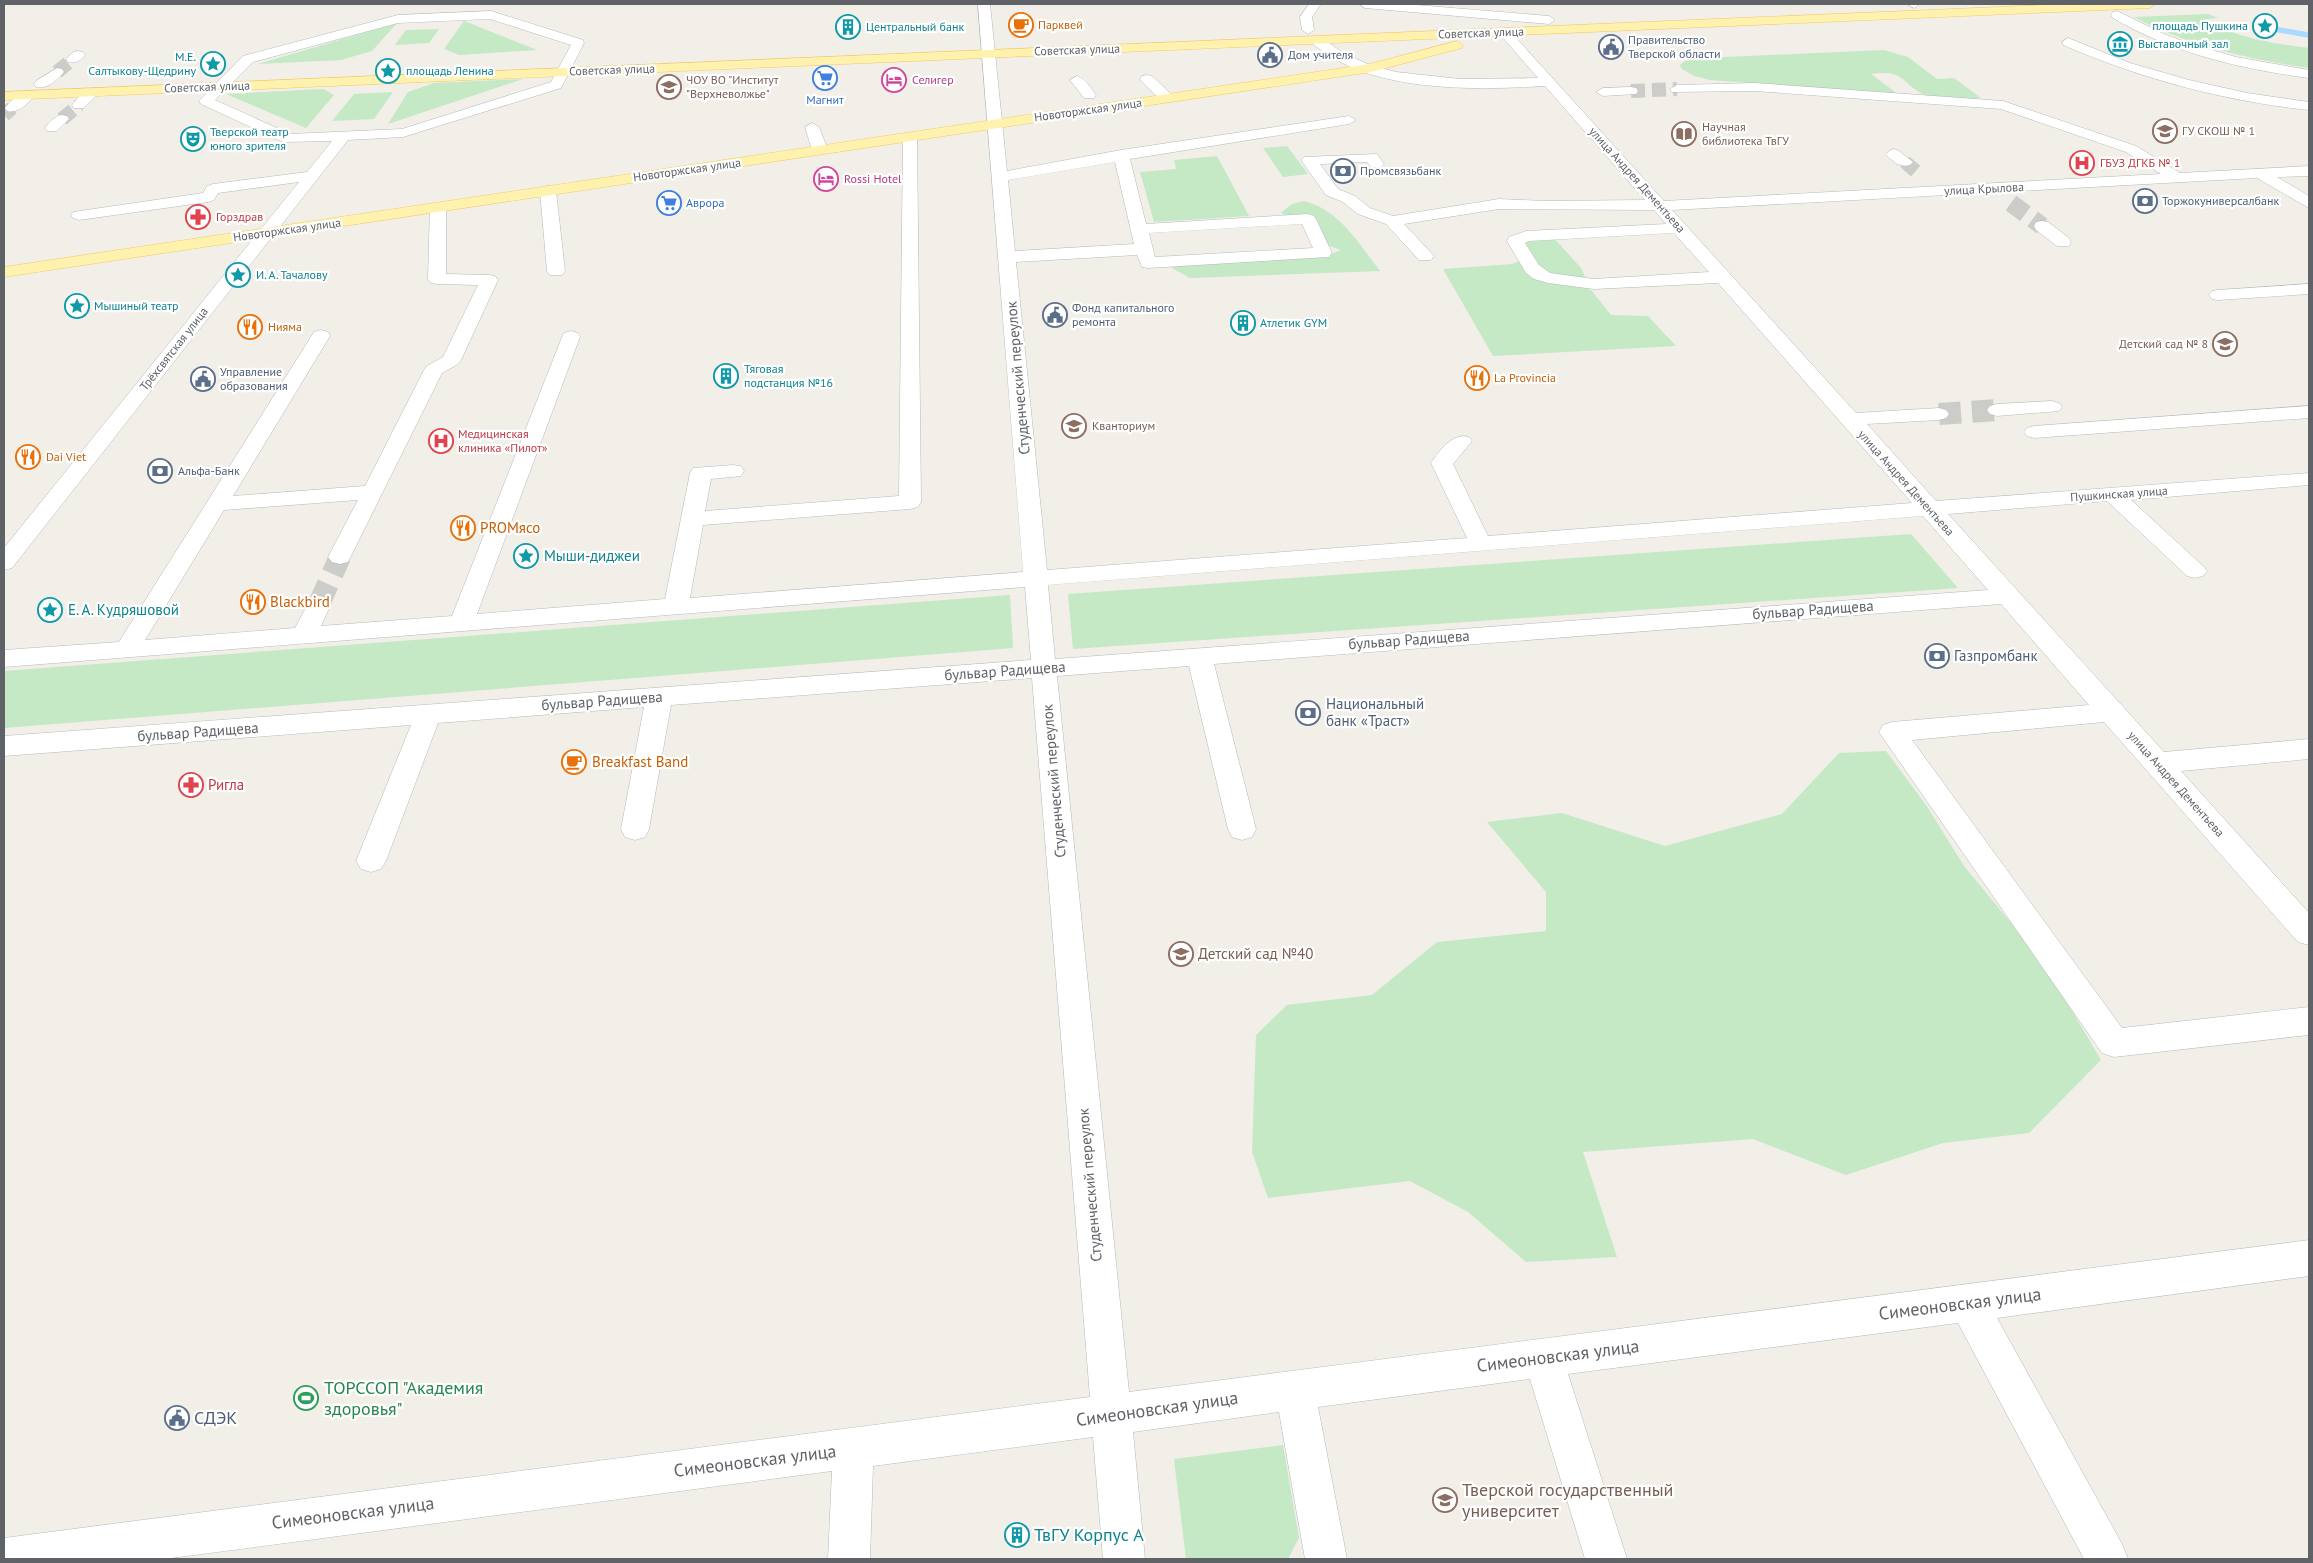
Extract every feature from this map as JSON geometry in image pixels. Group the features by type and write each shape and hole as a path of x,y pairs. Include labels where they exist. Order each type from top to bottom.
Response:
{"main road":[{"name":"Советская улица","path":"4,96 220,87 565,67 1312,35 1469,23 1931,4"},
{"name":"Советская улица","path":"1312,35 1433,35 2150,4"},
{"path":"2108,5 2118,16"},
{"name":"Новоторжская улица","path":"1371,68 1433,35 1469,23"},
{"name":"Новоторжская улица","path":"4,272 1371,68 1504,32"},
{"name":"Советская улица","path":"4,86 232,76 565,67"}],"street":[{"path":"446,17 456,4"},
{"name":"Студенческий переулок","path":"984,4 1124,1559"},
{"path":"1315,4 1306,17 1312,35 1336,54 1371,68 1411,78 1455,83 1487,85 1549,82"},
{"path":"1365,4 1549,20"},
{"path":"1434,9 1460,4"},
{"path":"1492,4 1549,20"},
{"path":"491,15 578,43 565,67 556,85 403,133 288,139 206,101 248,59 398,19 491,15"},
{"path":"2118,16 2140,28 2185,45 2241,60 2309,74"},
{"name":"улица Андрея Дементьева","path":"1504,32 2309,933"},
{"path":"2068,42 2116,62 2182,82 2240,95 2309,106"},
{"path":"41,84 57,72"},
{"path":"1147,79 1167,98"},
{"path":"1077,80 1089,95"},
{"path":"1677,89 1754,87 2003,104 2131,149 2177,178"},
{"path":"1603,92 1631,91"},
{"path":"79,105 94,92"},
{"path":"12,108 28,95"},
{"path":"1000,177 1121,155 1349,120"},
{"path":"812,126 820,150"},
{"path":"1292,129 1304,151 1332,192 1349,199 1364,211 1392,220 1425,256"},
{"name":"Трёхсвятская улица","path":"4,563 344,136"},
{"path":"693,519 910,502 910,137"},
{"path":"1304,151 1372,157 1376,164"},
{"path":"1121,155 1139,229 1148,263 1323,253 1308,220 1139,229"},
{"name":"улица Крылова","path":"1392,220 1499,204 1544,206 1637,204 1660,206 2309,171"},
{"path":"1919,174 1941,191"},
{"path":"2260,174 2309,203"},
{"path":"179,186 198,185 213,189 312,176"},
{"path":"1992,188 2011,203"},
{"path":"79,215 208,197 213,189"},
{"path":"548,190 556,271"},
{"path":"340,557 434,370 451,360 489,280 436,279 438,207"},
{"path":"2042,226 2064,242"},
{"path":"1679,228 1526,236 1515,240 1526,264 1544,279 1583,280 1594,284 1723,277"},
{"path":"1506,233 1555,234"},
{"path":"1007,257 1144,249"},
{"path":"2218,295 2309,289"},
{"path":"127,649 321,336"},
{"path":"461,623 571,337"},
{"path":"1997,410 2052,407"},
{"path":"2034,432 2309,412"},
{"path":"1850,419 1940,414"},
{"path":"1462,441 1442,463 1481,544"},
{"path":"676,606 701,473 733,471"},
{"name":"Пушкинская улица","path":"1930,508 2309,479"},
{"path":"217,504 372,492"},
{"path":"2112,494 2194,571"},
{"path":"4,659 1930,508"},
{"name":"бульвар Радищева","path":"4,746 2007,596"},
{"path":"304,635 319,604"},
{"path":"1199,656 1242,829"},
{"path":"635,829 659,697"},
{"path":"2111,712 1892,732 2114,1043 2309,1021"},
{"path":"371,861 428,714"},
{"path":"2158,763 2309,749"},
{"name":"Симеоновская улица","path":"4,1559 2309,1258"},
{"path":"1968,1303 2107,1559"},
{"path":"1543,1358 1606,1559"},
{"path":"1295,1391 1326,1559"},
{"path":"850,1559 853,1448"}],"green space":[{"path":"2208,14 2218,18 2207,19 2229,31 2270,42 2309,48 2309,68 2242,56 2197,44 2134,17"},
{"path":"464,21 537,50 459,55 444,49"},
{"path":"397,23 372,51 341,60 258,64"},
{"path":"439,29 429,43 395,45 406,30"},
{"path":"1884,50 1908,57 1937,79 1954,78 1981,98 1953,99 1927,96 1898,76 1883,73 1871,74 1899,95 1710,80 1694,76 1682,69 1680,65 1685,61 1704,58"},
{"path":"523,79 388,124 408,92 434,83"},
{"path":"323,89 334,95 306,128 226,94"},
{"path":"393,92 374,119 332,121 354,94"},
{"path":"1287,146 1308,174 1283,177 1263,148"},
{"path":"1217,156 1249,216 1154,222 1140,172 1176,169 1174,160"},
{"path":"1304,201 1317,206 1339,220 1380,271 1190,278 1172,268 1174,264 1329,255 1341,250 1324,244 1304,226 1281,213 1292,204"},
{"path":"1553,237 1581,268 1585,277 1569,279 1592,291 1611,315 1648,316 1676,346 1493,356 1443,269 1512,264 1531,256 1525,242"},
{"path":"1911,534 1958,588 1073,649 1068,594"},
{"path":"1010,595 1013,648 4,728 4,671"},
{"path":"1886,751 1926,805 1964,866 2044,963 2101,1060 2029,1133 1943,1143 1846,1175 1753,1139 1583,1152 1617,1257 1526,1262 1468,1212 1410,1181 1268,1198 1252,1152 1256,1035 1287,1005 1372,995 1437,942 1546,931 1546,892 1487,822 1562,813 1665,846 1782,814 1839,753"},
{"path":"1283,1445 1299,1538 1288,1559 1186,1559 1174,1459"}],"water":[{"path":"2273,26 2307,32 2309,33 2309,38 2260,29"}],"tunnel":[{"path":"57,72 73,59"},
{"path":"1631,91 1677,89"},
{"path":"62,119 79,105"},
{"path":"4,115 12,108"},
{"path":"1905,162 1919,174"},
{"path":"2011,203 2042,226"},
{"path":"1939,414 1997,410"},
{"path":"319,604 340,557"}],"place":[{"name":"Парквей","path":"1021,25"},
{"name":"площадь Пушкина","path":"2265,26"},
{"name":"Центральный банк","path":"848,27"},
{"name":"Выставочный зал","path":"2120,44"},
{"name":"Правительство Тверской области","path":"1611,47"},
{"name":"Дом учителя","path":"1270,55"},
{"name":"М.Е. Салтыкову-Щедрину","path":"213,64"},
{"name":"площадь Ленина","path":"388,71"},
{"name":"Магнит","path":"825,78"},
{"name":"Селигер","path":"894,80"},
{"name":"ЧОУ ВО \"Институт \"Верхневолжье\"","path":"669,87"},
{"name":"ГУ СКОШ № 1","path":"2165,131"},
{"name":"Научная библиотека ТвГУ","path":"1684,134"},
{"name":"Тверской театр юного зрителя","path":"193,139"},
{"name":"ГБУЗ ДГКБ № 1","path":"2082,163"},
{"name":"Промсвязьбанк","path":"1343,171"},
{"name":"Rossi Hotel","path":"826,179"},
{"name":"Торжокуниверсалбанк","path":"2145,201"},
{"name":"Аврора","path":"669,203"},
{"name":"Горздрав","path":"198,217"},
{"name":"И. А. Тачалову","path":"238,275"},
{"name":"Мышиный театр","path":"77,306"},
{"name":"Фонд капитального ремонта","path":"1055,315"},
{"name":"Атлетик GYM","path":"1243,323"},
{"name":"Нияма","path":"250,327"},
{"name":"Детский сад № 8","path":"2225,344"},
{"name":"Тяговая подстанция №16","path":"726,376"},
{"name":"La Provincia","path":"1477,378"},
{"name":"Управление образования","path":"203,379"},
{"name":"Кванториум","path":"1074,426"},
{"name":"Медицинская клиника «Пилот»","path":"441,441"},
{"name":"Dai Viet","path":"28,457"},
{"name":"Альфа-Банк","path":"160,471"},
{"name":"PROМясо","path":"463,528"},
{"name":"Мыши-диджеи","path":"526,556"},
{"name":"Blackbird","path":"253,602"},
{"name":"Е. А. Кудряшовой","path":"50,610"},
{"name":"Газпромбанк","path":"1937,656"},
{"name":"Национальный банк «Траст»","path":"1308,713"},
{"name":"Breakfast Band","path":"574,762"},
{"name":"Ригла","path":"191,785"},
{"name":"Детский сад №40","path":"1181,954"},
{"name":"ТОРССОП \"Академия здоровья\"","path":"306,1398"},
{"name":"СДЭК","path":"177,1418"},
{"name":"Тверской государственный университет","path":"1445,1500"},
{"name":"ТвГУ Корпус А","path":"1017,1535"}]}
